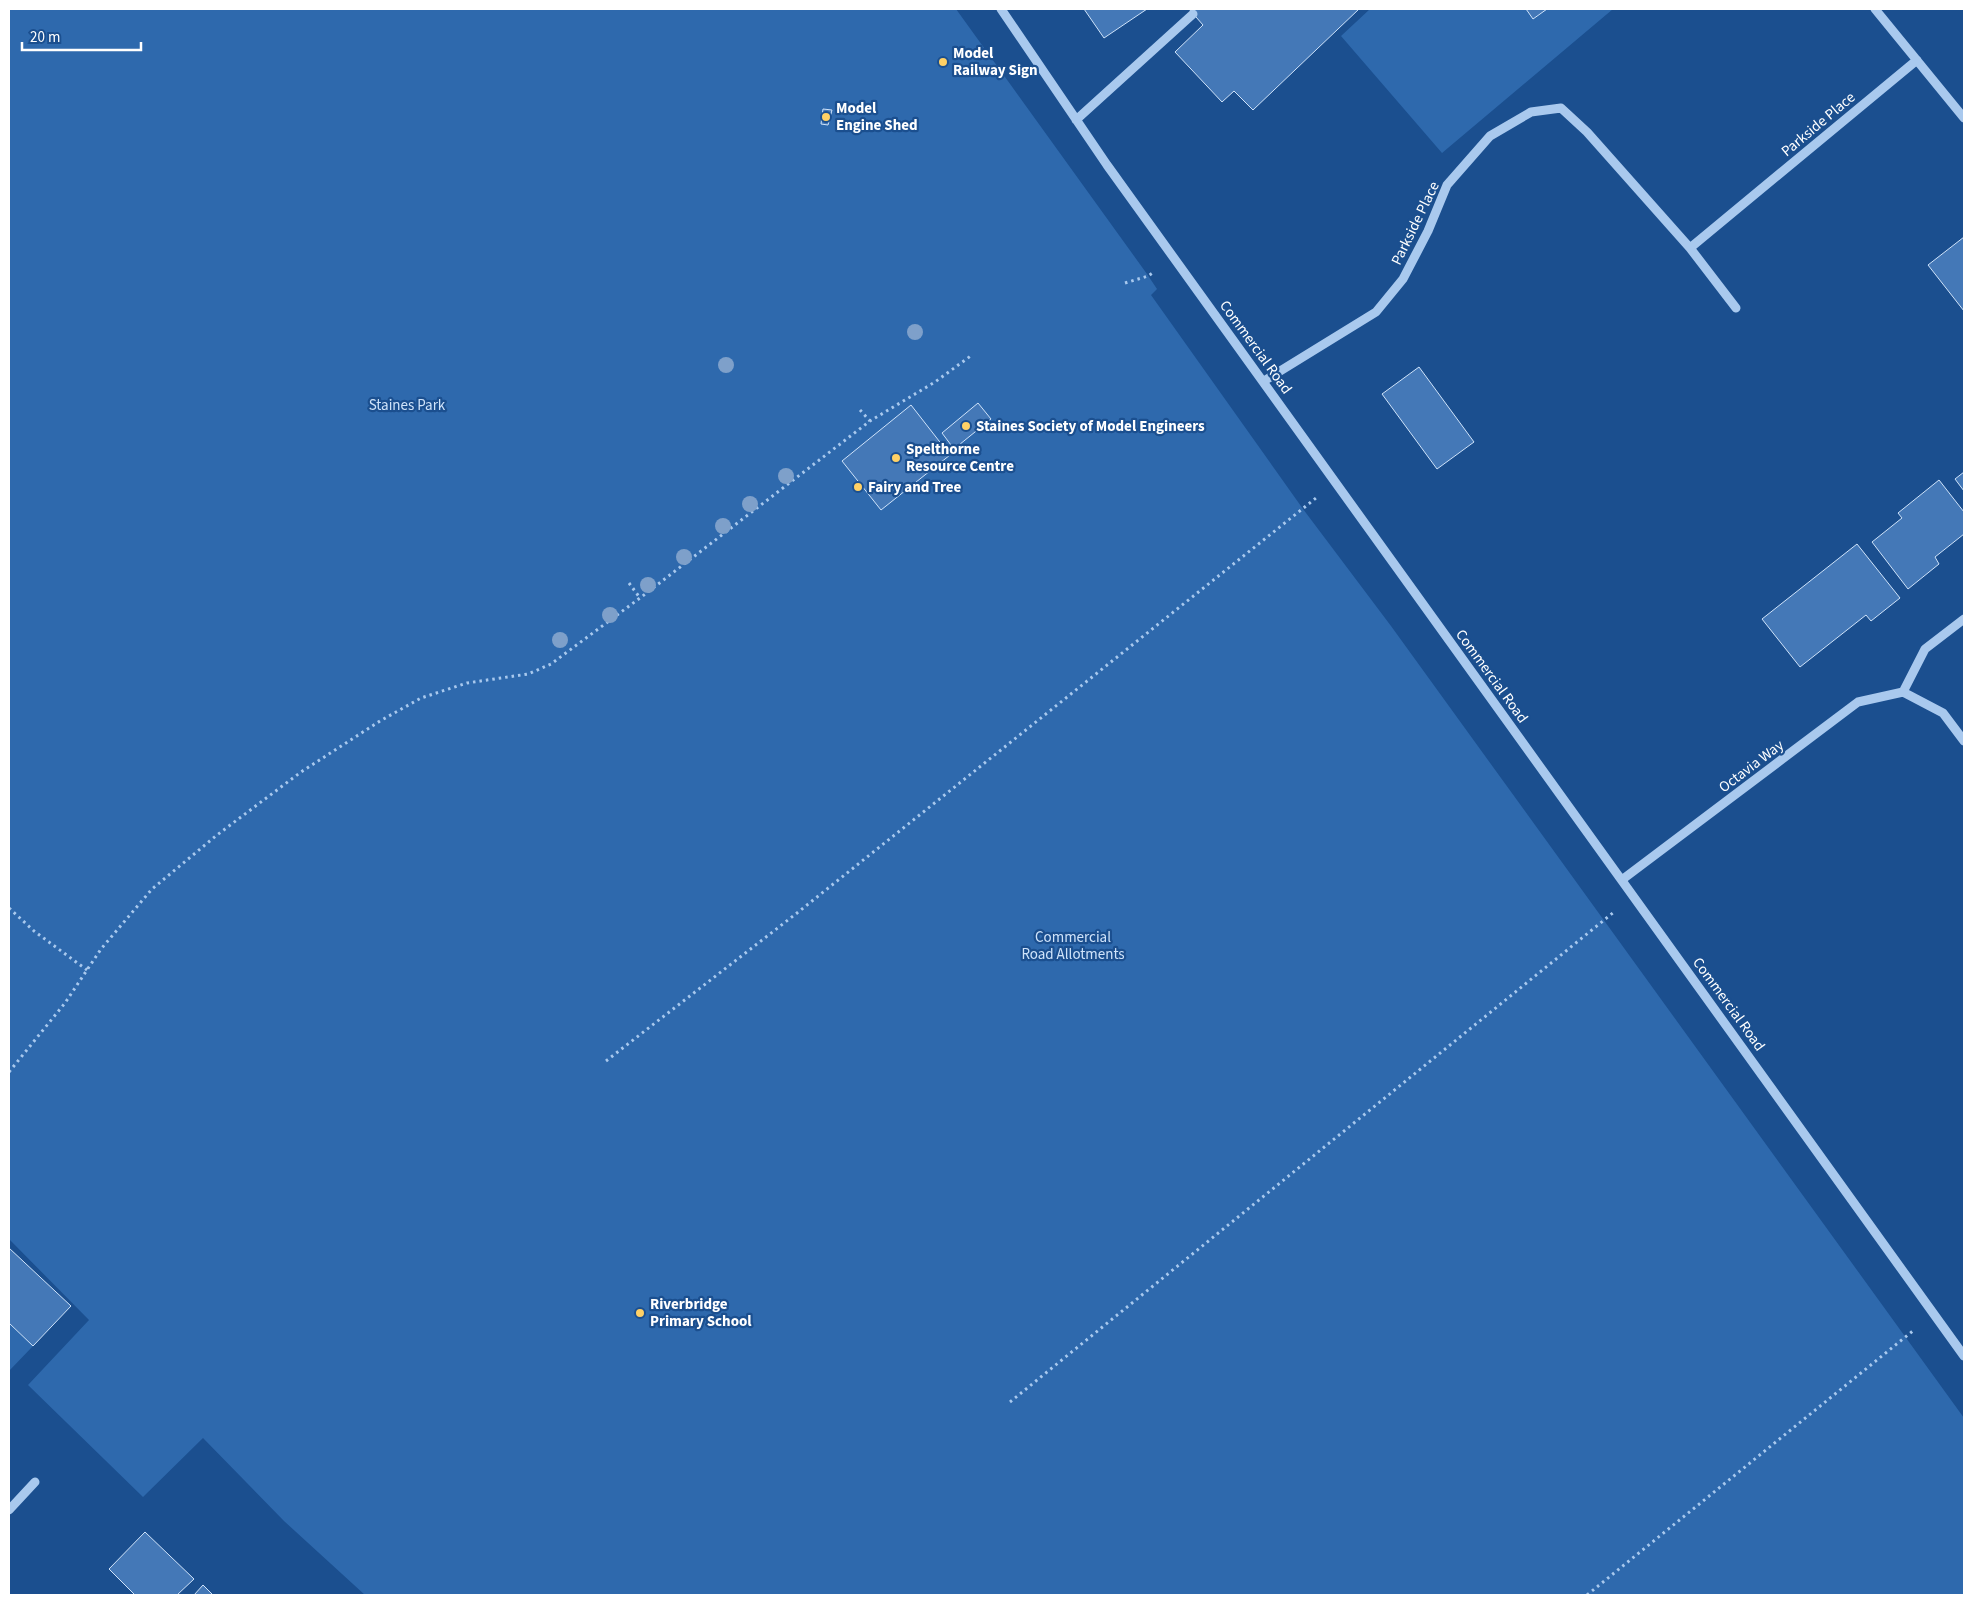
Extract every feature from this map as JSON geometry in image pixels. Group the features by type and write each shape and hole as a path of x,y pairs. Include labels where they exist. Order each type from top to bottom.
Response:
{"street":[{"name":"Commercial Road","path":"1001,9 1076,120 1964,1356"},
{"path":"1875,9 1964,118"},
{"path":"1076,120 1193,14"},
{"name":"Parkside Place","path":"1690,248 1917,60"},
{"name":"Parkside Place","path":"1264,381 1376,312 1403,279 1428,231 1447,185 1490,136 1531,112 1561,108 1587,132 1690,248 1736,308"},
{"path":"1964,619 1925,649 1903,692 1943,713 1964,741"},
{"name":"Octavia Way","path":"1623,879 1858,702 1903,692"},
{"path":"9,1510 35,1482"}],"path":[{"path":"1125,283 1148,276"},
{"path":"9,1072 65,1003 101,950 152,890 217,835 301,772 380,721 421,698 467,683 528,674 551,664 870,422 935,382 972,356"},
{"path":"860,410 870,422"},
{"path":"606,1061 797,913 1336,482"},
{"path":"629,583 640,598"},
{"path":"1010,1402 1603,920 1636,897"},
{"path":"9,908 34,931 87,970"},
{"path":"1587,1595 1935,1315"}],"green space":[{"path":"9,9 956,9 1147,274 1157,289 1151,295 1303,509 1391,626 1964,1418 1964,1595 365,1595 284,1521 203,1438 143,1497 28,1385 89,1320 9,1239"},
{"path":"1370,9 1613,9 1442,153 1341,36"},
{"path":"9,1323 33,1346 9,1371"}],"building":[{"path":"1084,9 1147,9 1104,38"},
{"path":"1189,9 1359,9 1253,110 1234,91 1222,102 1175,52 1203,25"},
{"path":"1526,9 1547,9 1533,19"},
{"name":"Model Engine Shed","path":"823,109 832,110 828,125 821,124"},
{"path":"1964,237 1964,311 1928,265"},
{"path":"1419,367 1474,442 1437,469 1382,394"},
{"name":"Staines Society of Model Engineers","path":"978,403 991,419 954,449 942,433"},
{"name":"Spelthorne Resource Centre","path":"911,405 950,455 881,510 842,461"},
{"path":"1964,472 1964,491 1955,479"},
{"path":"1939,480 1964,512 1964,534 1935,557 1939,564 1908,589 1872,542 1902,518 1898,513"},
{"path":"1857,544 1900,598 1871,621 1866,615 1800,667 1762,619"},
{"path":"9,1248 71,1306 33,1346 9,1323"},
{"path":"145,1532 194,1579 177,1595 135,1595 109,1569"},
{"path":"203,1585 213,1595 194,1595"}],"place":[{"name":"Model Railway Sign","path":"943,62"},
{"name":"Model Engine Shed","path":"826,117"},
{"name":"Staines Society of Model Engineers","path":"966,426"},
{"name":"Spelthorne Resource Centre","path":"896,458"},
{"name":"Fairy and Tree","path":"858,487"},
{"name":"Riverbridge Primary School","path":"640,1313"}],"park label":[{"name":"Staines Park","path":"407,405"},
{"name":"Commercial Road Allotments","path":"1073,946"}]}
